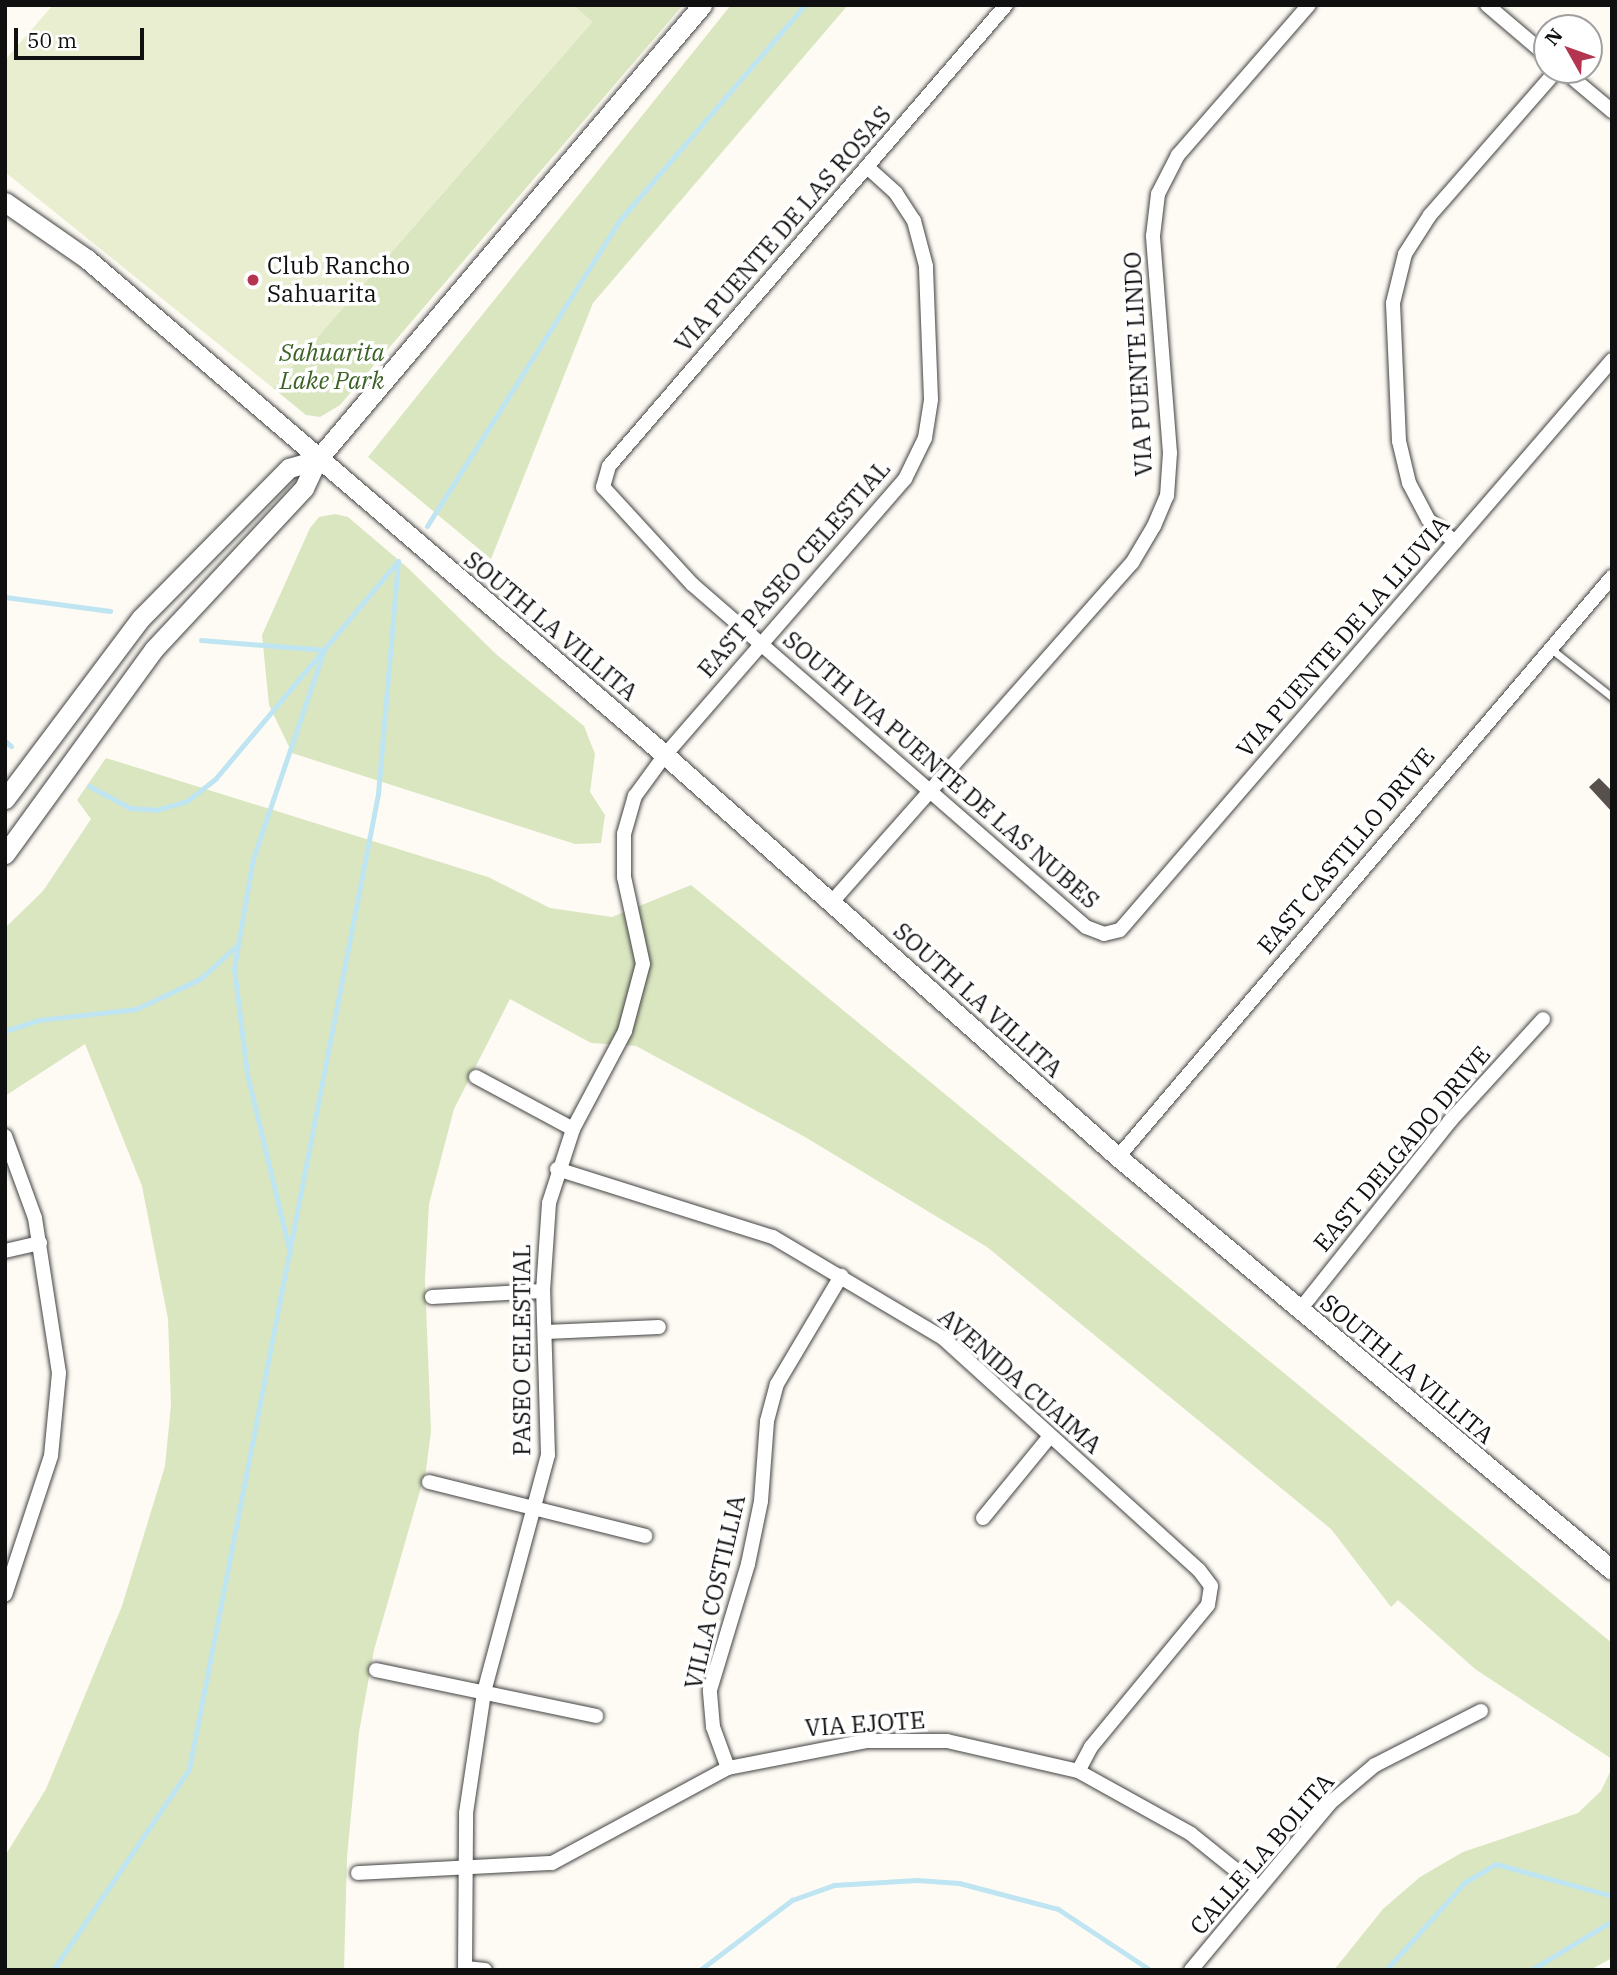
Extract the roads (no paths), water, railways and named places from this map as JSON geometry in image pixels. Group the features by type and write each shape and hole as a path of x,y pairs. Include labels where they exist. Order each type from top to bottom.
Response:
{"street":[{"path":"5,854 116,697 304,488 317,460 702,5"},
{"name":"VIA PUENTE DE LAS ROSAS","path":"603,487 609,466 1006,5"},
{"name":"VIA PUENTE LINDO","path":"831,903 1132,563 1154,526 1167,496 1170,453 1153,236 1158,194 1178,155 1309,5"},
{"path":"1487,5 1533,44"},
{"path":"1455,542 1428,519 1409,483 1399,441 1393,303 1405,254 1430,215 1545,84"},
{"path":"1580,84 1612,111"},
{"name":"EAST PASEO CELESTIAL","path":"665,755 905,479 925,438 931,399 926,266 914,221 896,193 867,167"},
{"name":"SOUTH LA VILLITA","path":"5,202 60,236 317,460 665,755 1118,1157 1612,1570"},
{"name":"VIA PUENTE DE LA LLUVIA","path":"1104,934 1120,930 1612,360"},
{"path":"5,799 141,618 289,468 317,460"},
{"name":"SOUTH VIA PUENTE DE LAS NUBES","path":"603,487 692,584 1086,927 1104,934"},
{"name":"EAST CASTILLO DRIVE","path":"1118,1157 1612,577"},
{"name":"PASEO CELESTIAL","path":"466,1969 466,1813 484,1692 548,1455 543,1292 549,1203 557,1168 573,1129 638,996 643,964 624,877 624,834 635,796 665,755"},
{"name":"EAST DELGADO DRIVE","path":"1299,1311 1450,1121 1543,1018"},
{"path":"476,1077 573,1129"},
{"path":"5,1136 40,1243 57,1334 57,1416 39,1503 5,1595"},
{"name":"AVENIDA CUAIMA","path":"557,1168 773,1237 943,1338 1211,1586 1208,1605 1195,1624 1091,1747 1078,1771"},
{"path":"5,1251 40,1243"},
{"name":"VILLA COSTILLIA","path":"728,1768 713,1727 710,1690 748,1564 761,1501 767,1421 777,1384 841,1276"},
{"path":"432,1297 543,1292"},
{"path":"546,1332 659,1328"},
{"path":"983,1518 1050,1436"},
{"path":"429,1482 645,1535"},
{"path":"376,1670 596,1716"},
{"name":"CALLE LA BOLITA","path":"1191,1970 1257,1887 1330,1803 1375,1766 1481,1712"},
{"name":"VIA EJOTE","path":"358,1873 465,1872 552,1863 728,1768 867,1741 947,1741 1078,1771 1191,1834 1257,1887"},
{"path":"466,1969 485,1970"}],"lane":[{"path":"1550,648 1612,697"}],"waterway":[{"path":"427,526 619,221 805,5"},
{"path":"89,786 130,808 156,810 187,801 216,778 398,561"},
{"path":"53,1970 189,1769 378,794 398,561"},
{"path":"5,597 110,611"},
{"path":"201,640 324,650 253,858 234,968 247,1074 290,1253"},
{"path":"5,741 11,746"},
{"path":"5,1031 39,1020 136,1009 200,979 235,947"},
{"path":"1386,1970 1464,1883 1496,1864 1612,1896"},
{"path":"700,1970 792,1900 834,1885 917,1880 959,1883 1058,1909 1150,1970"},
{"path":"1531,1970 1612,1921"}],"place":[{"name":"Club Rancho Sahuarita","path":"253,280"}],"park label":[{"name":"Sahuarita Lake Park","path":"332,367"}]}
